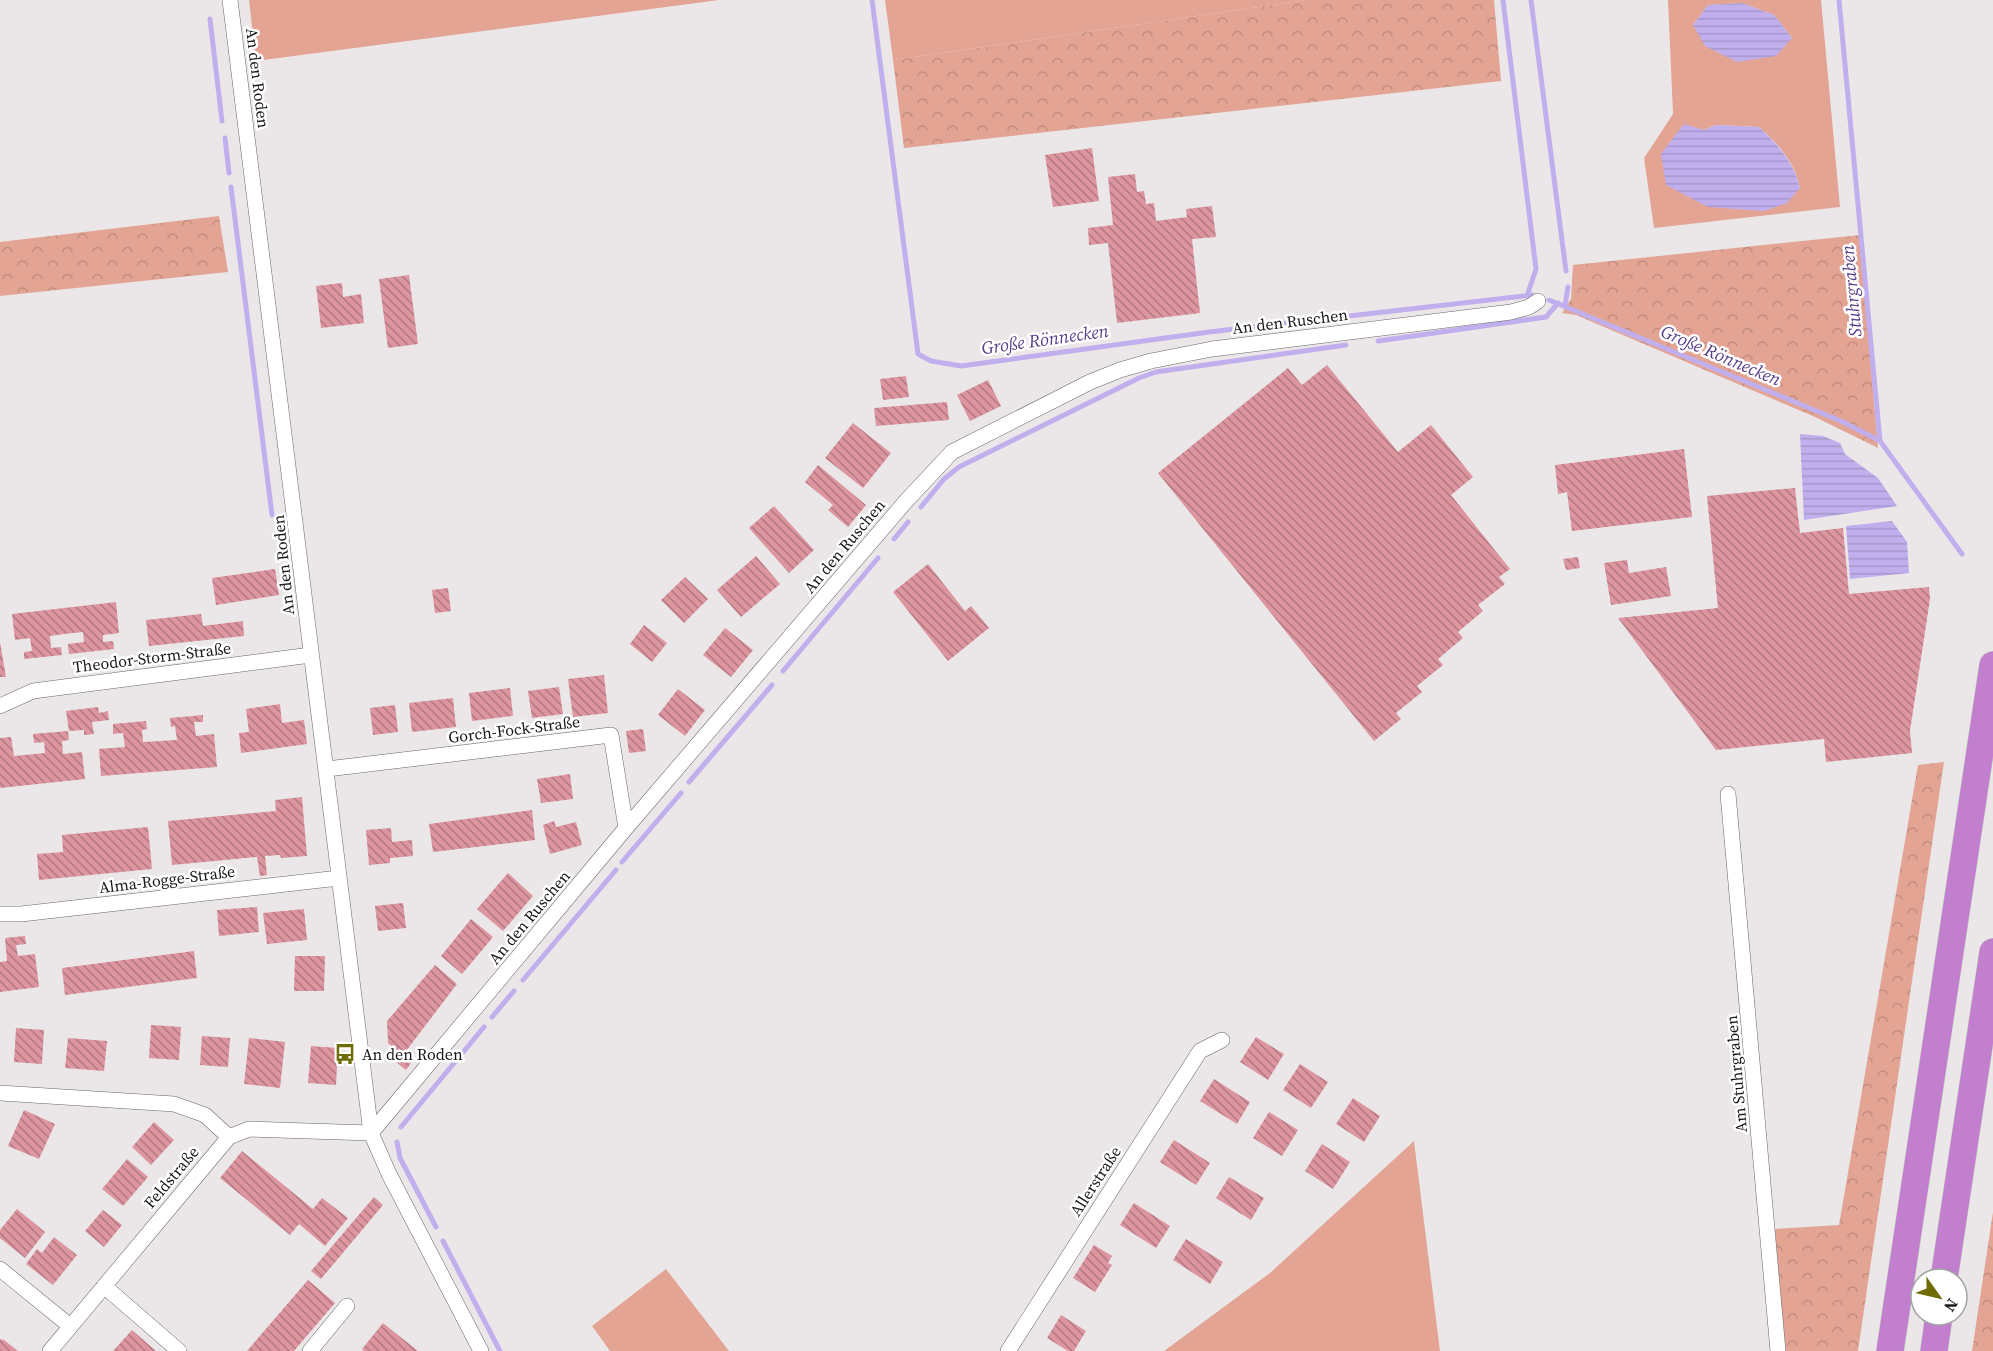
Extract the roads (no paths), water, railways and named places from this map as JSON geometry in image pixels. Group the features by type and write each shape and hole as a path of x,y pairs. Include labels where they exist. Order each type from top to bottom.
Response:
{"highway":[{"path":"1890,1351 1993,664"},
{"path":"1946,1267 1993,952"},
{"path":"1934,1351 1937,1327"}],"street":[{"name":"An den Roden","path":"230,0 371,1133 389,1174 481,1351"},
{"name":"An den Ruschen","path":"371,1133 626,828 907,500 952,452 1090,382 1151,361 1212,349 1511,312 1529,307 1538,301"},
{"name":"Theodor-Storm-Straße","path":"0,706 33,691 311,655"},
{"name":"Gorch-Fock-Straße","path":"327,769 611,735 626,828"},
{"name":"Am Stuhrgraben","path":"1728,794 1778,1351"},
{"name":"Alma-Rogge-Straße","path":"0,914 21,914 339,878"},
{"name":"Allerstraße","path":"1008,1351 1200,1051 1222,1040"},
{"path":"0,1093 174,1104 205,1115 229,1137 249,1129 371,1133"},
{"name":"Feldstraße","path":"50,1351 229,1137"},
{"path":"0,1269 70,1326"},
{"path":"104,1286 179,1351"},
{"path":"310,1351 347,1306"}],"waterway":[{"name":"Große Rönnecken","path":"872,0 918,354 931,361 961,366 1209,332 1532,295"},
{"path":"1503,0 1536,269 1528,293"},
{"path":"1531,0 1566,271"},
{"name":"Stuhrgraben","path":"1839,0 1880,441 1962,554"},
{"path":"210,19 222,121"},
{"path":"225,138 229,173"},
{"path":"231,187 272,515"},
{"path":"1565,306 1568,287"},
{"name":"Große Rönnecken","path":"1549,300 1843,422 1880,441"},
{"path":"1378,341 1546,317 1558,303"},
{"path":"921,507 944,479 959,467 1139,378 1156,372 1346,345"},
{"path":"894,539 908,522"},
{"path":"783,671 878,558"},
{"path":"689,782 772,685"},
{"path":"622,862 681,793"},
{"path":"523,980 616,870"},
{"path":"492,1017 514,991"},
{"path":"401,1127 484,1027"},
{"path":"397,1142 400,1158 436,1227"},
{"path":"443,1241 500,1351"}],"place":[{"name":"An den Roden","path":"345,1054"}]}
